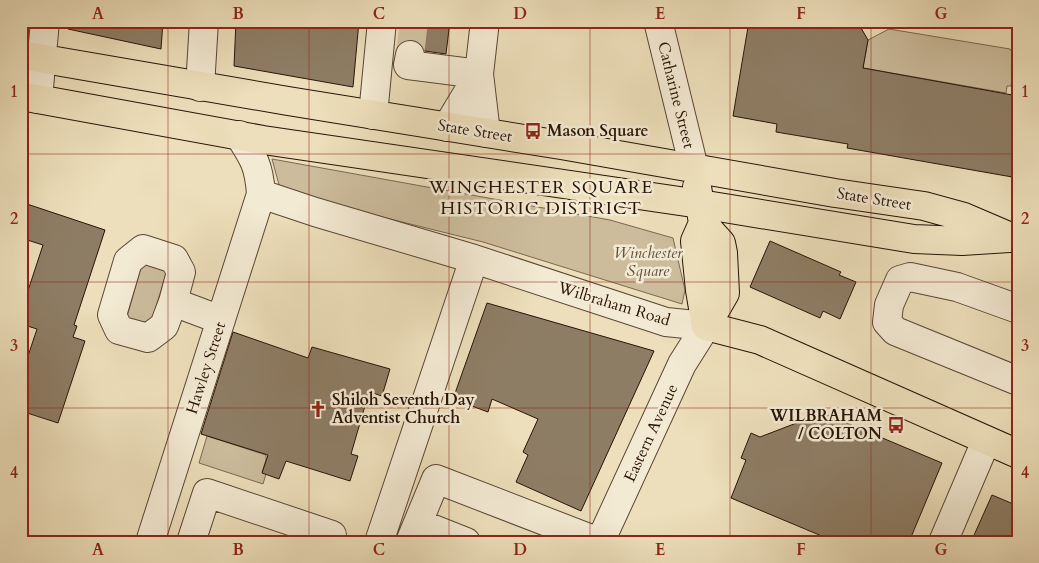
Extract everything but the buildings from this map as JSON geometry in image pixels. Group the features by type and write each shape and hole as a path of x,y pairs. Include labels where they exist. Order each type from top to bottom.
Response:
{"main road":[{"name":"State Street","path":"32,57 200,87 924,206 964,216 1015,238"},
{"name":"State Street","path":"29,98 239,136 701,213 914,239 962,241 1015,238"},
{"path":"694,168 701,213"},
{"name":"Eastern Avenue","path":"701,213 721,243 725,293 706,326"},
{"name":"Wilbraham Road","path":"706,326 760,340 1018,454"}],"street":[{"path":"29,98 32,57 45,21"},
{"path":"200,87 204,21"},
{"path":"373,115 382,21"},
{"path":"486,21 479,74 486,133"},
{"name":"Catharine Street","path":"658,21 694,168"},
{"path":"410,55 408,65 479,74"},
{"path":"447,127 479,74"},
{"path":"239,136 256,160 260,176 261,194"},
{"name":"Wilbraham Road","path":"261,194 474,259 666,322 706,326"},
{"name":"Hawley Street","path":"150,542 261,194"},
{"path":"379,542 474,259"},
{"path":"1018,309 958,287 910,277 900,280 889,305 887,322 895,330 1018,381"},
{"path":"173,302 221,320"},
{"name":"Eastern Avenue","path":"599,542 682,364 706,326"},
{"path":"943,542 986,441"},
{"path":"404,468 599,542"},
{"path":"436,479 414,532 466,542"},
{"path":"191,542 207,493 332,535 332,542"}],"green space":[{"path":"889,29 1010,49 1015,56 1011,86 1007,86 1006,93 863,68 868,40"},
{"name":"Winchester Square","path":"272,159 610,220 673,238 685,290 682,304 483,242 281,192"},
{"path":"152,260 168,267 152,320 134,325 127,317 142,264"},
{"path":"207,436 266,455 262,472 266,474 263,484 199,463"}],"tunnel":[{"path":"410,55 414,21"}],"place":[{"name":"Mason Square","path":"533,131"},
{"name":"Shiloh Seventh Day Adventist Church","path":"318,409"},
{"name":"WILBRAHAM / COLTON","path":"896,425"}],"district":[{"name":"WINCHESTER SQUARE HISTORIC DISTRICT","path":"541,197"}]}
